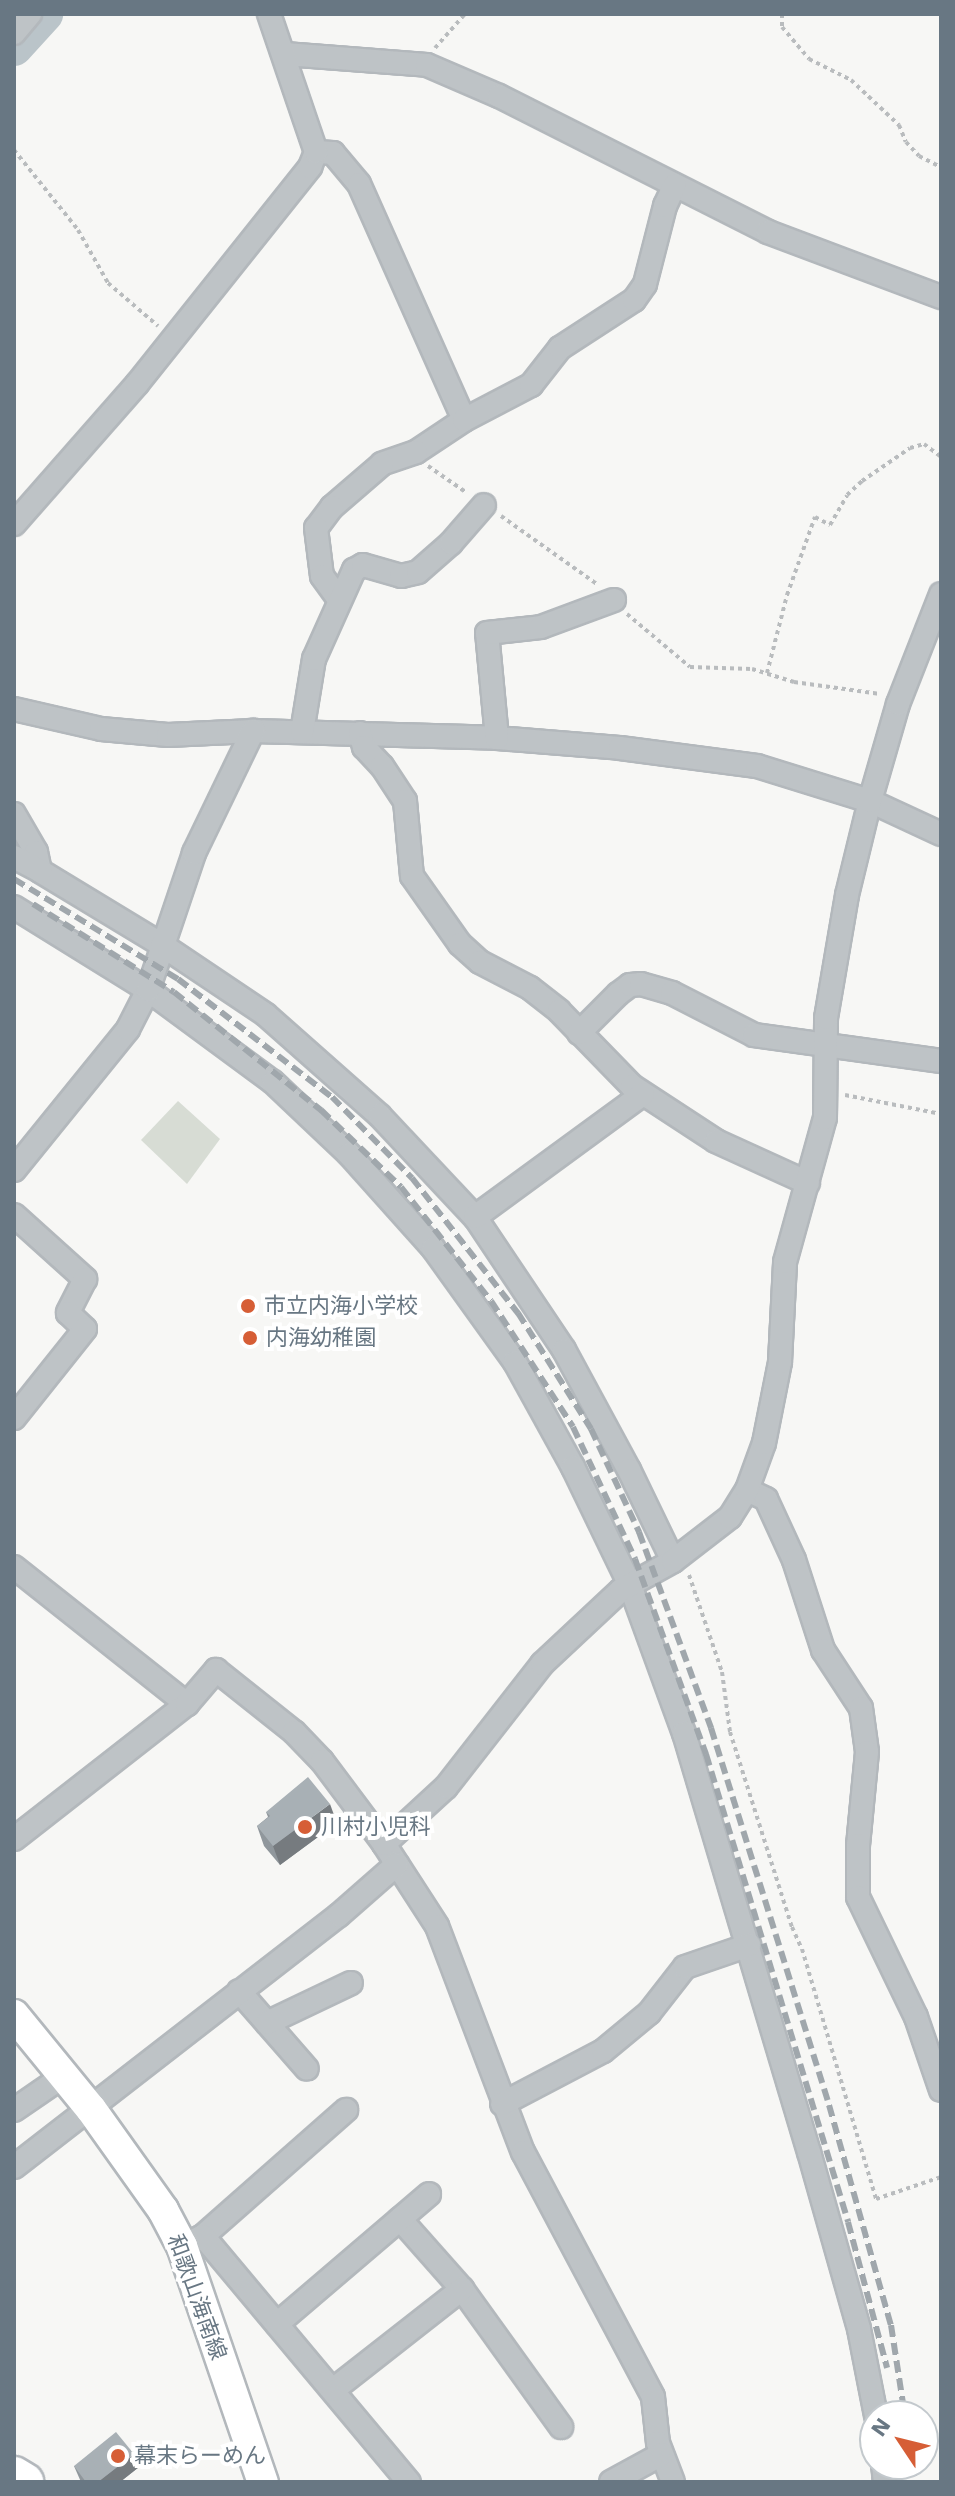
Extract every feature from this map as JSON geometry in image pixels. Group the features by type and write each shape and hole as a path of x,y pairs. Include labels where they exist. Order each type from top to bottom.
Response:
{"highway":[{"path":"14,2476 24,2482"}],"main road":[{"name":"和歌山海南線","path":"14,2015 91,2109 163,2210 192,2241 263,2482"}],"street":[{"path":"14,33 30,14"},
{"path":"14,524 173,339 310,167 316,152 269,14"},
{"path":"285,54 420,65 499,96 768,232 941,297"},
{"path":"316,152 333,153 359,184 464,420"},
{"path":"339,599 322,576 316,528 332,507 382,464 410,454 464,420 531,385 560,348 634,300 645,284 665,206 675,185"},
{"path":"302,732 314,659 339,599 358,566 401,576 418,572 451,543 484,505"},
{"path":"384,1844 446,1787 542,1664 630,1585 677,1557 730,1517 747,1490 764,1443 778,1376 785,1262 825,1118 826,1018 847,895 870,801 900,700 941,594"},
{"path":"497,738 487,633 541,627 614,600"},
{"path":"14,709 128,731 168,735 253,731 497,738 620,748 757,766 870,801 941,834"},
{"path":"14,1170 128,1029 148,990 194,853 253,731"},
{"path":"360,733 364,747 382,766 405,801 412,876 460,944 480,962 530,988 559,1011 643,1094 716,1141 808,1183"},
{"path":"14,814 36,852 40,871"},
{"path":"14,857 162,945 266,1015 335,1074 423,1158 475,1217 564,1350 677,1557"},
{"path":"14,907 148,990 273,1082 349,1154 433,1248 515,1362 573,1467 630,1585 684,1733 749,1945 859,2329 873,2400"},
{"path":"579,1033 618,994 630,985 641,984 672,993 741,1032 941,1061"},
{"path":"475,1217 643,1094"},
{"path":"14,1215 85,1279 68,1313 85,1329 14,1418"},
{"path":"747,1490 766,1499 794,1560 823,1650 861,1708 867,1752 858,1845 858,1897 916,2017 941,2090"},
{"path":"14,1567 187,1704"},
{"path":"14,1839 187,1704 216,1670 294,1732 322,1761 384,1844 437,1926 502,2104 578,2259 653,2397 662,2454 673,2482"},
{"path":"14,2167 339,1915 397,1864"},
{"path":"502,2104 603,2051 649,2013 685,1967 749,1945"},
{"path":"267,2023 351,1983"},
{"path":"239,1991 307,2069"},
{"path":"14,2110 65,2075"},
{"path":"346,2110 192,2241 277,2324 409,2482"},
{"path":"277,2324 429,2194"},
{"path":"400,2219 462,2289 561,2427"},
{"path":"333,2390 462,2289"},
{"path":"611,2482 662,2454"}],"path":[{"path":"420,65 465,14"},
{"path":"782,14 782,27 809,59 851,80 899,125 906,142 919,156 941,167"},
{"path":"14,150 78,230 108,283 173,339"},
{"path":"767,673 796,566 815,517 830,525 847,495 910,448 924,444 941,457"},
{"path":"410,454 595,582 636,623 690,667 730,666 794,682 863,690 900,700"},
{"path":"825,1092 941,1114"},
{"path":"677,1557 722,1672 730,1732 792,1927 802,1949 876,2199 941,2177"}],"shaded area":[{"path":"178,1101 220,1139 187,1184 141,1140"}],"building":[{"path":"308,1777 330,1804 273,1846 257,1826 270,1816 266,1812"},
{"path":"116,2432 134,2454 98,2482 86,2482 74,2466"}],"waterway":[{"path":"14,47 44,14"}],"railway":[{"path":"14,879 178,979 332,1097 412,1178 518,1313 591,1429 639,1532 711,1728 829,2105 891,2325 903,2400"},
{"path":"33,904 174,992 321,1110 401,1187 491,1301 573,1427 635,1559 706,1754 848,2222 887,2368"}],"place":[{"name":"市立内海小学校","path":"248,1306"},
{"name":"内海幼稚園","path":"250,1338"},
{"name":"川村小児科","path":"305,1827"},
{"name":"幕末らーめん","path":"118,2456"}]}
